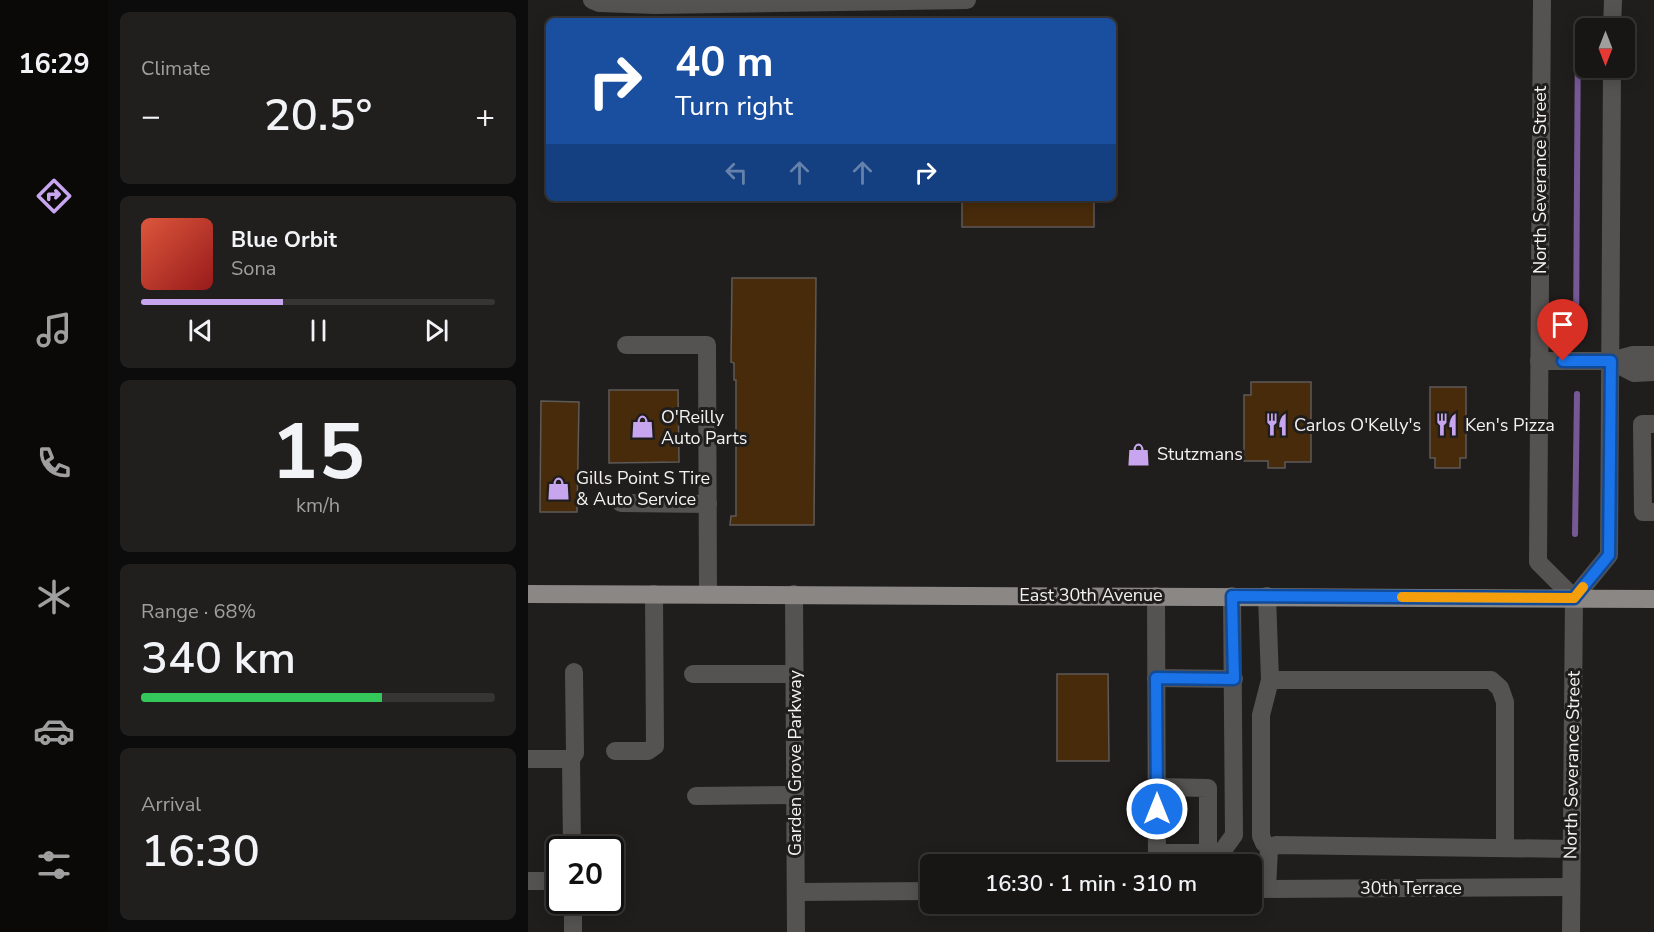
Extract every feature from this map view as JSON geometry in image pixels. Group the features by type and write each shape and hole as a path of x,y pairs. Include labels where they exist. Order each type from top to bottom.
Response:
{"main road":[{"name":"East 30th Avenue","path":"528,594 1654,599"}],"street":[{"path":"592,0 599,3 656,5 967,0"},
{"name":"North Severance Street","path":"1542,0 1538,562 1574,598 1571,932"},
{"path":"1612,18 1613,0"},
{"path":"1574,598 1609,555 1612,78"},
{"path":"626,345 707,345 708,594"},
{"path":"1539,361 1611,361 1633,355 1654,355"},
{"path":"1611,361 1634,373 1654,372"},
{"path":"1654,424 1642,424 1643,512 1654,512"},
{"path":"1610,476 1642,476"},
{"path":"621,503 708,504"},
{"path":"615,751 648,751 655,746 654,594"},
{"name":"Garden Grove Parkway","path":"794,594 796,932"},
{"path":"1156,596 1157,854"},
{"path":"1157,787 1208,788 1208,854 1221,853 1234,835 1232,596"},
{"path":"1267,596 1270,680 1262,715 1262,836 1269,848"},
{"path":"572,836 571,759 575,753 574,672"},
{"path":"693,674 794,674"},
{"path":"1156,678 1234,679"},
{"path":"1270,680 1491,680 1500,688 1505,702 1505,848"},
{"path":"528,759 571,759"},
{"path":"696,796 795,795"},
{"path":"1269,848 1276,845 1572,849"},
{"path":"1262,877 1269,848"},
{"path":"528,881 546,881"},
{"name":"30th Terrace","path":"1262,889 1571,887"},
{"path":"796,892 920,891"},
{"path":"573,914 573,932"}],"building":[{"path":"962,201 1094,201 1094,227 962,227"},
{"path":"732,278 816,278 814,525 730,525 731,516 736,516 736,380 734,380 734,363 731,362"},
{"path":"1251,382 1311,382 1311,462 1285,462 1285,468 1268,468 1268,461 1244,461 1244,395 1251,395"},
{"path":"1430,387 1466,387 1466,458 1460,458 1460,468 1435,468 1435,458 1430,458"},
{"path":"609,390 678,390 679,462 609,463"},
{"path":"541,401 579,402 577,512 540,512"},
{"path":"1057,674 1108,674 1109,761 1057,761"}],"waterway":[{"path":"1576,336 1578,78"},
{"path":"1575,534 1577,394"}],"slow traffic":[{"path":"1402,597 1574,598 1583,587"}],"place":[{"name":"Carlos O'Kelly's","path":"1276,425"},
{"name":"Ken's Pizza","path":"1447,425"},
{"name":"O'Reilly Auto Parts","path":"643,427"},
{"name":"Stutzmans","path":"1139,454"},
{"name":"Gills Point S Tire & Auto Service","path":"558,488"}],"route":[{"path":"1157,809 1156,678 1234,679 1232,596 1574,598 1609,555 1611,361 1563,361"}]}
